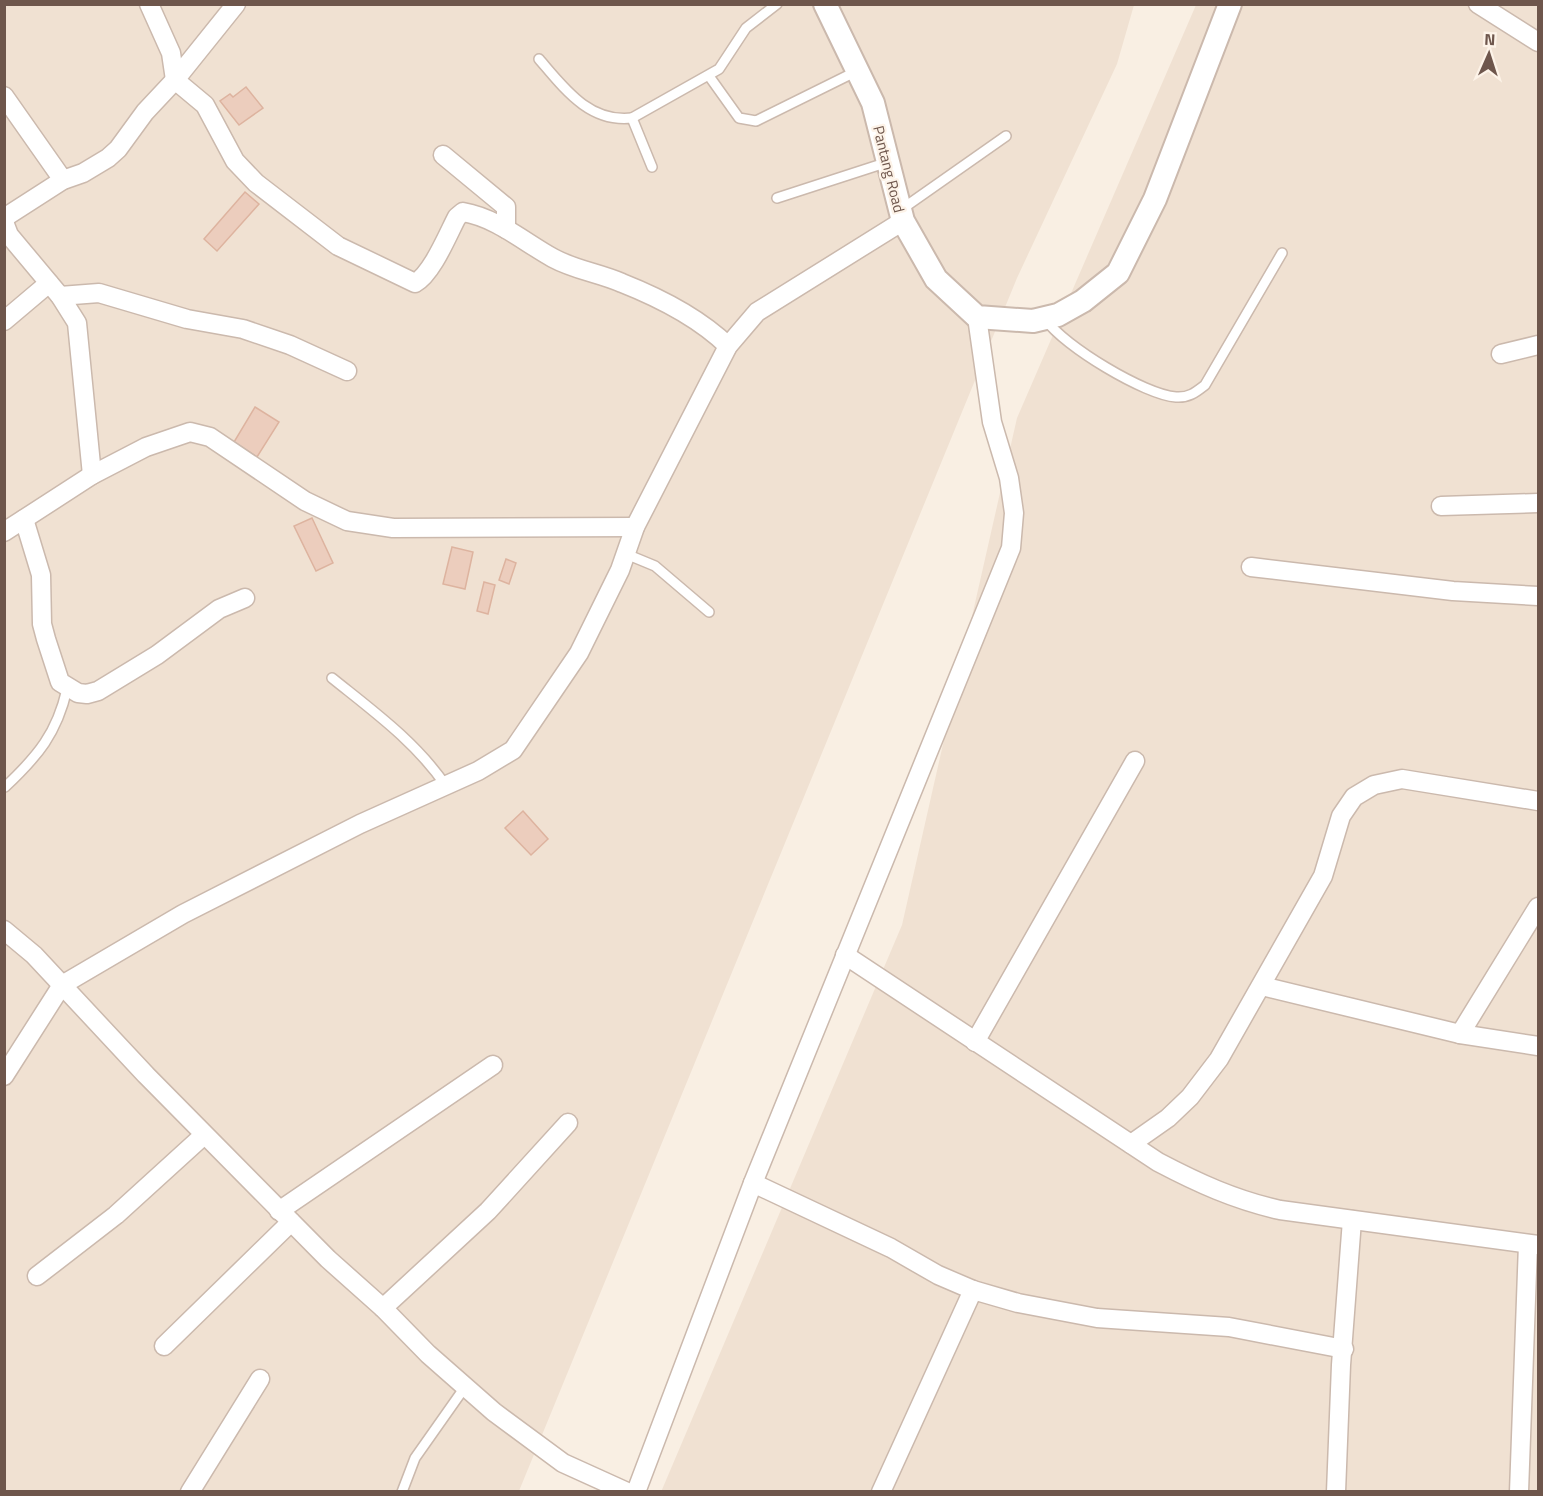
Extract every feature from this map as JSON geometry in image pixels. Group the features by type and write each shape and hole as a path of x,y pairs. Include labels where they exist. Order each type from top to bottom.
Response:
{"street":[{"path":"149,4 171,53 175,80 205,105 235,161 255,183 338,246 416,283 421,280 457,217 464,212 506,229 553,258 582,271 621,282 679,310 706,324 728,345"},
{"path":"92,475 77,322 55,289 9,235 5,219 63,180 83,173 118,149 145,112 175,80 236,4"},
{"name":"Pantang Road","path":"825,4 873,103 901,216 936,279 977,317"},
{"path":"636,1491 753,1183 1011,548 1014,513 1009,478 992,422 977,317 1033,321 1058,315 1083,301 1118,273 1155,199 1230,4"},
{"path":"1478,4 1539,42"},
{"path":"4,96 63,180"},
{"path":"443,155 506,207 506,229"},
{"path":"4,1076 62,985 183,914 360,824 478,771 513,750 579,653 621,570 635,527 728,345 758,312 901,216"},
{"path":"4,321 55,289 99,293 187,319 243,329 290,345 347,371"},
{"path":"1501,354 1539,345"},
{"path":"4,532 92,475 146,447 190,432 210,437 305,501 347,521 393,528 635,527"},
{"path":"1441,506 1539,504"},
{"path":"24,519 41,575 42,624 60,682 68,689 87,694 98,691 157,655 219,609 246,598"},
{"path":"1251,567 1453,591 1539,596"},
{"path":"975,1042 1135,761"},
{"path":"1131,1144 1191,1096 1219,1059 1262,987 1323,876 1341,816 1354,797 1374,785 1402,779 1539,801"},
{"path":"1460,1034 1539,907"},
{"path":"4,930 62,985 204,1135 328,1259 383,1308 428,1354 494,1412 563,1463 627,1491"},
{"path":"845,956 1158,1162 1203,1186 1241,1201 1280,1210 1533,1245 1519,1491"},
{"path":"1262,987 1460,1034 1539,1046"},
{"path":"164,1346 285,1216 493,1065"},
{"path":"383,1308 488,1211 568,1123"},
{"path":"37,1276 117,1215 204,1135"},
{"path":"753,1183 973,1290 1017,1303 1097,1318 1229,1327 1344,1349"},
{"path":"1336,1491 1352,1220"},
{"path":"881,1491 973,1290"},
{"path":"190,1491 260,1379"}],"lane":[{"path":"539,59 571,95 585,107 613,120 632,118 709,76 726,62 746,28 777,4"},
{"path":"709,76 739,118 756,121 857,71"},
{"path":"632,118 652,167"},
{"path":"901,216 1006,136"},
{"path":"777,198 888,162"},
{"path":"1045,318 1062,339 1148,390 1178,398 1190,396 1206,385 1282,253"},
{"path":"626,554 655,566 709,612"},
{"path":"332,678 406,739 425,757 446,786"},
{"path":"5,787 37,757 57,724 68,689"},
{"path":"402,1491 415,1458 465,1387"}],"shaded area":[{"path":"5,5 1134,5 1117,64 1017,278 519,1491 5,1492"},
{"path":"1196,5 1538,5 1538,1491 661,1492 902,925 1017,418"}],"building":[{"path":"246,87 263,108 239,125 220,101 230,94 233,97"},
{"path":"245,192 259,204 217,251 204,239"},
{"path":"255,407 279,422 257,457 234,442"},
{"path":"312,518 333,563 316,571 294,526"},
{"path":"452,547 473,552 465,589 443,584"},
{"path":"506,559 516,563 509,584 499,580"},
{"path":"484,582 495,585 488,614 477,611"},
{"path":"523,811 548,839 531,855 505,828"}]}
